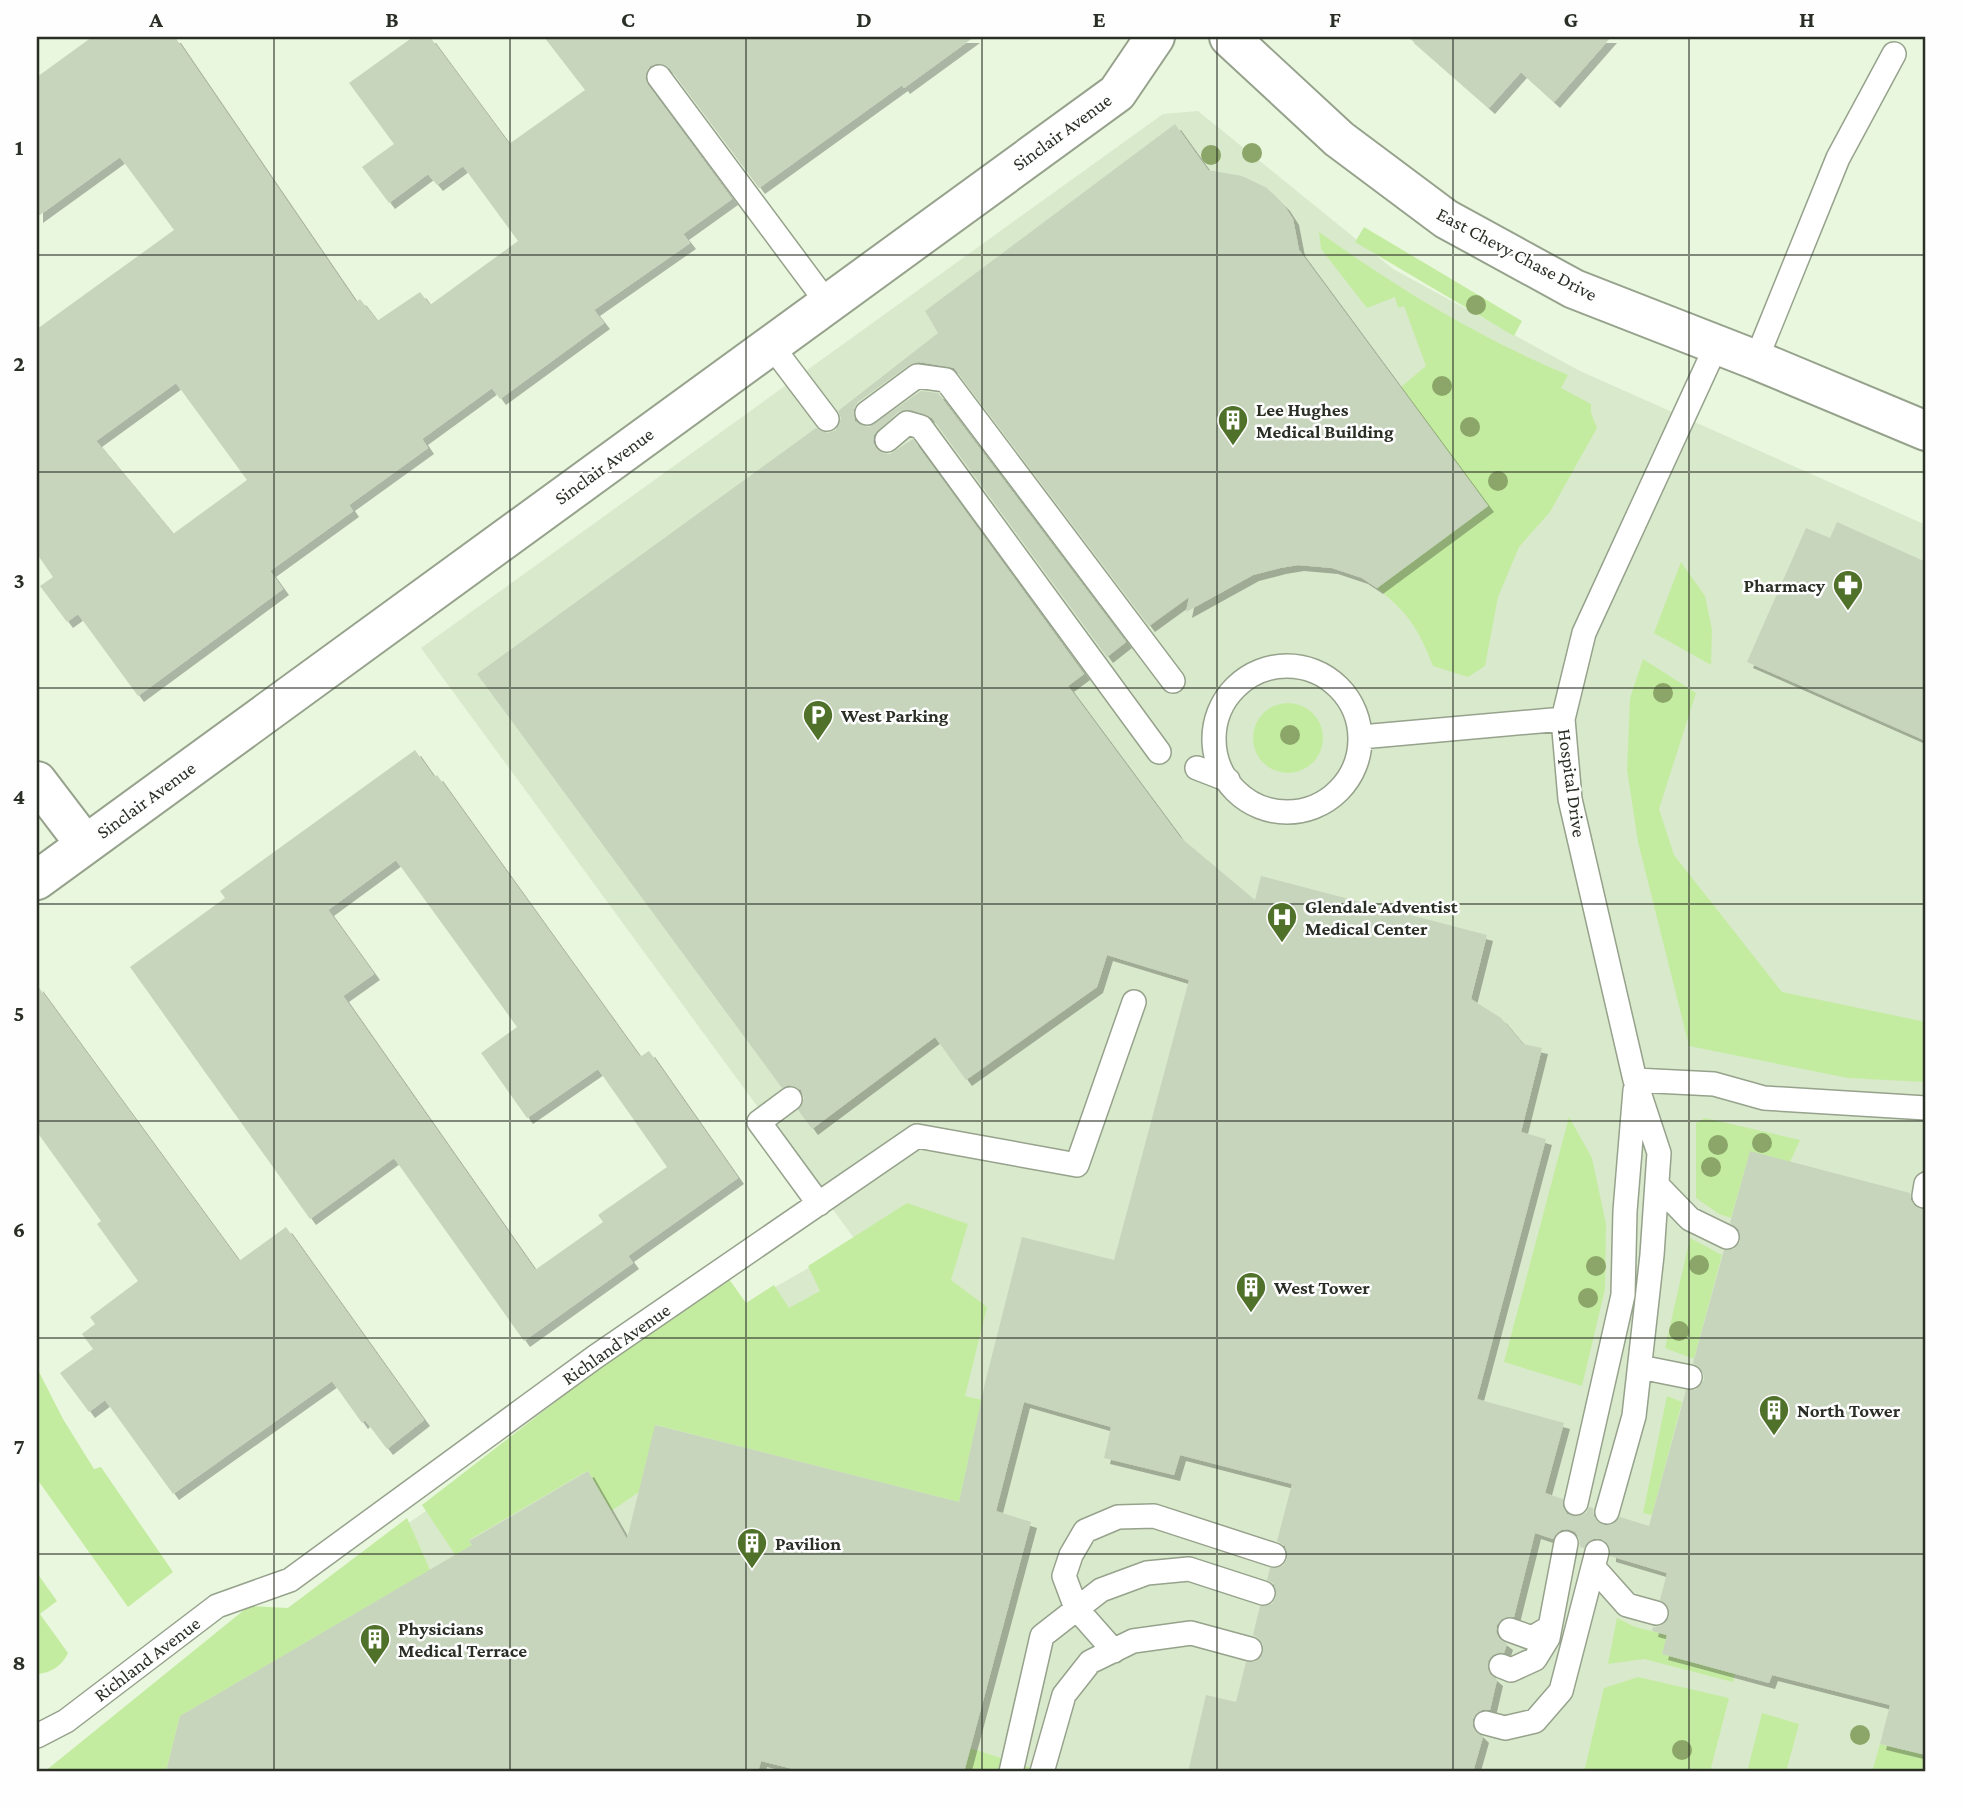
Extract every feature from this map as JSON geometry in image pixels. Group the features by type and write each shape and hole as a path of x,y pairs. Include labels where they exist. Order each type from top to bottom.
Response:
{"street":[{"name":"Sinclair Avenue","path":"37,880 1117,93 1155,37"},
{"name":"East Chevy Chase Drive","path":"1230,37 1339,139 1446,219 1574,289 1717,344 1926,431"},
{"path":"37,781 85,844"}],"lane":[{"path":"1756,360 1838,158 1894,54"},
{"path":"659,77 828,304"},
{"name":"Hospital Drive","path":"1635,1080 1570,799 1563,719 1584,633 1717,344"},
{"path":"771,345 827,419"},
{"path":"867,413 917,376 946,380 1173,681"},
{"path":"887,440 907,424 920,427 1159,752"},
{"path":"1286,665 1314,670 1338,686 1354,710 1361,737 1356,766 1340,790 1317,807 1289,812 1261,808 1236,791 1219,768 1211,721 1234,688 1258,671 1286,665"},
{"path":"1361,737 1563,719"},
{"path":"1196,768 1228,780"},
{"name":"Richland Avenue","path":"37,1736 66,1721 217,1606 290,1580 595,1357 917,1136 1077,1165 1134,1002"},
{"path":"1635,1080 1714,1084 1764,1098 1926,1108"},
{"path":"1607,1513 1634,1416 1660,1153 1635,1080"},
{"path":"1576,1503 1623,1295 1625,1211 1635,1080"},
{"path":"790,1099 759,1122 819,1204"},
{"path":"1657,1185 1690,1219 1727,1237"},
{"path":"1640,1367 1690,1377"},
{"path":"1114,1651 1076,1608 1064,1576 1071,1555 1085,1531 1118,1517 1154,1516 1274,1555"},
{"path":"1501,1667 1511,1670 1535,1659 1548,1638 1566,1543"},
{"path":"1486,1723 1505,1728 1535,1721 1561,1691 1595,1560 1626,1605 1656,1614"},
{"path":"1013,1762 1042,1636 1101,1590 1147,1573 1189,1569 1263,1593"},
{"path":"1510,1630 1532,1638 1549,1628"},
{"path":"1044,1766 1064,1695 1090,1662 1133,1641 1191,1633 1250,1649"}],"shaded area":[{"name":"Glendale Adventist Medical Center","path":"1198,111 1393,269 1580,371 1926,525 1926,1772 68,1772 144,1709 615,1378 856,1241 421,648 1163,114"}],"green space":[{"path":"1364,227 1522,321 1514,336 1355,242"},
{"path":"1319,232 1439,311 1535,361 1568,375 1561,388 1591,404 1591,413 1597,428 1550,512 1519,547 1498,597 1485,666 1468,677 1433,666 1411,622 1377,588 1488,506 1401,387 1426,366 1404,306 1398,308 1395,297 1367,308 1321,249"},
{"path":"1681,562 1705,596 1712,630 1711,665 1654,633"},
{"path":"1643,659 1696,693 1659,809 1674,855 1782,992 1926,1022 1926,1082 1848,1078 1689,1046 1638,842 1627,770 1630,698"},
{"path":"1295,703 1308,709 1317,718 1321,724 1321,752 1313,763 1302,771 1281,773 1263,763 1255,752 1253,731 1263,713 1274,705"},
{"path":"1569,1117 1592,1158 1606,1224 1605,1289 1582,1386 1504,1362"},
{"path":"1705,1118 1800,1140 1790,1162 1750,1152 1731,1218 1719,1214 1696,1198 1696,1123"},
{"path":"907,1203 968,1224 951,1280 987,1307 965,1396 982,1400 959,1502 656,1425 639,1492 611,1511 587,1471 469,1540 504,1600 456,1556 422,1505 716,1278 729,1279 746,1303 774,1285 789,1308 820,1291 808,1266"},
{"path":"1690,1238 1722,1255 1694,1359 1665,1348"},
{"path":"37,1368 63,1419 94,1469 101,1467 173,1572 128,1607 37,1479"},
{"path":"1667,1396 1682,1402 1652,1515 1643,1513"},
{"path":"407,1518 430,1570 180,1716 166,1772 44,1772 249,1606 288,1608"},
{"path":"37,1573 57,1601 40,1614 68,1653 63,1662 55,1668 37,1674"},
{"path":"1617,1618 1635,1627 1667,1635 1662,1654 1735,1674 1733,1682 1644,1659 1608,1664"},
{"path":"1638,1677 1729,1698 1710,1772 1584,1772 1604,1688"},
{"path":"1762,1713 1799,1724 1786,1772 1747,1772"},
{"path":"1880,1744 1926,1755 1926,1772 1872,1772"},
{"path":"970,1748 1044,1772 964,1772"}],"building":[{"path":"92,37 175,37 356,302 360,299 377,321 420,292 430,305 518,241 463,166 437,185 428,174 389,203 362,167 394,144 349,83 413,37 430,37 509,144 585,90 544,37 974,37 904,88 902,85 759,188 670,69 658,63 650,66 645,78 648,85 732,199 683,234 690,243 594,310 604,323 500,399 492,388 422,439 428,448 349,505 353,511 270,571 283,589 138,696 78,614 67,622 40,586 53,577 37,554 37,329 174,230 120,157 37,217 37,77","holes":["176,383 247,480 173,534 96,441"]},
{"path":"1408,37 1611,37 1554,102 1521,72 1489,108"},
{"path":"1175,124 1208,170 1242,176 1267,188 1284,205 1293,219 1299,250 1488,506 1377,588 1362,578 1332,568 1298,565 1280,568 1253,575 1186,612 1189,597 1149,626 954,368 919,362 909,365 858,402 854,408 855,421 869,427 921,391 938,393 1126,642 1107,657 932,418 911,410 898,412 874,435 876,448 890,454 913,439 1084,674 1068,686 1180,837 1255,900 1261,876 1487,935 1471,999 1501,1018 1523,1044 1542,1048 1521,1132 1546,1139 1477,1399 1564,1423 1545,1493 1563,1499 1567,1514 1579,1516 1586,1513 1589,1507 1593,1508 1594,1516 1603,1525 1611,1525 1620,1517 1649,1526 1686,1390 1695,1390 1704,1380 1703,1372 1693,1363 1724,1250 1734,1249 1740,1242 1739,1230 1730,1223 1750,1151 1910,1193 1915,1206 1926,1209 1926,1755 1880,1744 1890,1705 1772,1675 1769,1683 1662,1654 1667,1635 1652,1631 1653,1627 1660,1626 1669,1617 1669,1609 1660,1600 1667,1573 1610,1556 1610,1548 1601,1539 1593,1539 1584,1548 1580,1547 1575,1532 1568,1529 1561,1530 1553,1539 1535,1533 1514,1617 1502,1619 1497,1625 1499,1638 1507,1644 1504,1653 1493,1655 1488,1661 1490,1674 1497,1680 1490,1710 1482,1710 1473,1719 1473,1727 1483,1737 1473,1772 1188,1772 1206,1695 1236,1702 1246,1662 1254,1662 1263,1653 1263,1645 1253,1635 1260,1606 1272,1604 1276,1597 1274,1584 1267,1580 1270,1568 1283,1566 1287,1559 1285,1546 1277,1541 1292,1484 1180,1455 1174,1475 1104,1458 1111,1427 1024,1402 996,1511 1031,1522 964,1772 805,1772 761,1761 758,1772 166,1772 180,1716 472,1545 469,1541 588,1471 627,1539 655,1425 959,1502 985,1383 1022,1237 1114,1260 1189,980 1107,955 1097,987 966,1080 935,1037 812,1129 798,1110 804,1098 801,1090 789,1085 782,1088 477,674 816,428 828,433 836,430 841,418 838,411 938,333 925,311"},
{"name":"Pharmacy","path":"1837,522 1926,562 1926,741 1747,662 1806,528 1830,538"},
{"path":"415,750 434,777 437,775 640,1057 649,1051 738,1178 628,1256 633,1263 524,1341 394,1158 310,1219 130,967 225,898 220,891","holes":["396,860 517,1027 481,1053 527,1118 598,1069 667,1167 598,1215 603,1222 535,1270 343,996 374,974 328,910"]},
{"path":"37,985 239,1261 286,1227 424,1420 387,1449 365,1420 362,1423 332,1381 173,1494 105,1400 89,1412 60,1373 93,1349 82,1334 95,1324 90,1317 138,1281 97,1224 101,1221 37,1132"}],"place":[{"name":"Lee Hughes Medical Building","path":"1233,447"},
{"name":"Pharmacy","path":"1848,612"},
{"name":"West Parking","path":"818,742"},
{"name":"Glendale Adventist Medical Center","path":"1282,944"},
{"name":"West Tower","path":"1251,1314"},
{"name":"North Tower","path":"1774,1437"},
{"name":"Pavilion","path":"752,1570"},
{"name":"Physicians Medical Terrace","path":"375,1666"}]}
